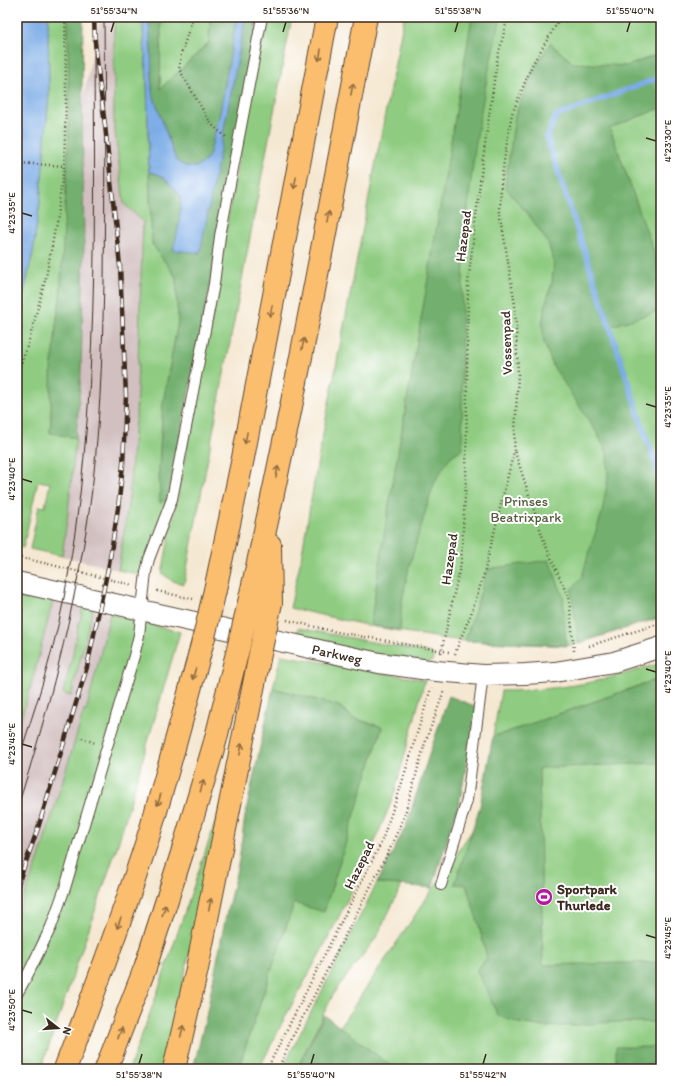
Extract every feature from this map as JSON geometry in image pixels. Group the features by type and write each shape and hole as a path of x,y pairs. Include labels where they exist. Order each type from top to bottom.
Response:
{"highway":[{"path":"65,1069 107,958 146,841 178,737 204,637 206,595 243,458 327,17"},
{"path":"106,1069 145,968 216,742 270,510 332,198 366,17"},
{"path":"174,1069 197,969 261,649 275,611 270,510"}],"street":[{"name":"Parkweg","path":"17,582 328,652 378,662 444,672 484,675 555,672 614,662 661,647"}],"lane":[{"path":"17,994 51,927 65,888 134,656 139,635 146,572 149,559 172,499 214,284 220,236 262,17"},
{"path":"442,885 467,800 484,675"}],"path":[{"path":"17,374 28,344 46,277 56,224 64,166 66,99 65,17"},
{"path":"193,17 181,54 179,69 211,124 228,139"},
{"name":"Hazepad","path":"268,1069 381,843 444,672 442,650 461,562 466,478 468,283 482,166 497,60 508,17"},
{"name":"Vossenpad","path":"444,672 455,653 471,614 484,574 514,451 518,374 515,305 500,212 501,183 512,114 532,65 561,17"},
{"path":"17,163 64,166"},
{"path":"514,451 545,544 569,599 575,657"},
{"path":"17,557 144,588 206,595"},
{"name":"Parkweg","path":"275,611 332,631 462,654"},
{"path":"585,647 661,623"},
{"path":"577,653 578,649"},
{"path":"278,1069 294,1034 390,849 405,814 425,743 443,696 445,684 444,672"},
{"path":"82,738 89,741"}],"shaded area":[{"path":"101,17 114,17 114,123 124,204 143,221 144,227 136,420 130,492 118,570 62,556 76,438 81,372 84,245 82,102"},
{"path":"54,597 110,614 85,712 39,858 17,914 17,731 30,689"}],"green space":[{"path":"48,17 68,17 69,132 63,258 56,325 50,432 76,438 62,556 30,549 39,506 45,507 50,483 38,481 23,548 17,546 17,319 33,252 40,202 49,94"},
{"path":"68,17 83,17 82,102 84,245 81,372 76,438 50,433 51,368 60,298 69,132"},
{"path":"114,17 142,17 147,77 152,244 176,277 178,322 163,403 159,467 160,502 168,498 142,571 138,574 118,570 130,492 136,420 143,221 124,204 114,123"},
{"path":"149,17 161,17 160,89 209,43 210,17 237,17 220,113 209,156 202,164 195,167 188,167 176,160 152,92"},
{"path":"161,17 210,17 209,42 160,90"},
{"path":"246,17 258,17 211,281 168,498 160,503 159,467 163,403 178,322 176,277 152,244 149,172 155,173 164,178 171,184 181,197 179,225 174,249 199,253"},
{"path":"264,17 292,17 184,584 172,581 162,573 219,284 224,240"},
{"name":"Prinses Beatrixpark","path":"404,17 661,17 661,617 566,646 465,641 440,638 370,626 290,608 301,559 319,454"},
{"path":"472,17 501,17 480,115 468,213 462,301 462,449 450,457 435,481 409,567 402,601 400,630 370,626 388,510"},
{"path":"550,43 573,63 627,66 661,53 661,108 610,128 661,272 661,310 609,327 657,470 661,469 661,617 579,643 571,590 582,577 602,513 608,478 607,453 597,433 553,366 544,343 542,325 545,306 552,282 554,262 548,243 529,215 505,186 515,116 532,73"},
{"path":"549,560 563,596 566,645 465,641 488,569"},
{"path":"17,589 54,597 30,689 17,731"},
{"path":"83,606 93,609 71,696 63,693"},
{"path":"110,614 180,632 118,844 41,1069 17,1069 17,915 39,858 84,711 86,711"},
{"path":"298,628 431,653 434,656 432,661 428,663 295,639"},
{"path":"281,655 425,680 393,798 365,865 259,1069 238,1069 294,903 324,911 382,727 353,718 339,706 273,688"},
{"path":"661,663 661,678 493,736 501,691 544,689 587,683"},
{"path":"661,678 661,763 539,768 543,965 661,962 661,1022 617,1022 545,1027 519,1023 498,1016 477,970 487,958 478,922 466,885 455,884 480,806 493,736"},
{"path":"273,688 339,706 353,718 382,727 324,912 294,903 238,1069 193,1069 206,1017 225,920 239,860 245,816"},
{"path":"449,696 477,707 460,800 432,888 377,883 406,826"},
{"name":"Sportpark Thurlede","path":"661,697 661,1069 326,1069 327,1046 527,749"},
{"path":"228,785 163,1069 129,1069 154,1002"},
{"path":"377,883 402,885 376,938 335,991 297,1069 282,1069"},
{"path":"324,1015 390,1065 395,1069 297,1069"},
{"path":"616,1047 661,1047 661,1064 645,1064 645,1069 616,1069"}],"water":[{"path":"17,17 48,17 49,94 40,202 33,252 17,319"},
{"path":"142,17 149,17 152,92 176,160 188,167 195,167 202,164 209,156 220,113 237,17 246,17 200,253 173,250 179,225 181,197 171,184 164,178 155,173 149,172 147,77"}],"waterway":[{"path":"661,77 556,116 547,138 661,481"}],"tram line":[{"path":"17,764 59,624 75,530 84,458 90,384 93,311 94,17"},
{"path":"17,809 39,736 68,625 83,550 93,483 100,398 104,283 104,17"}],"railway":[{"path":"17,887 38,828 87,667 109,564 123,465 126,395 120,266 95,42 94,17"}],"place":[{"name":"Sportpark Thurlede","path":"544,897"}]}
